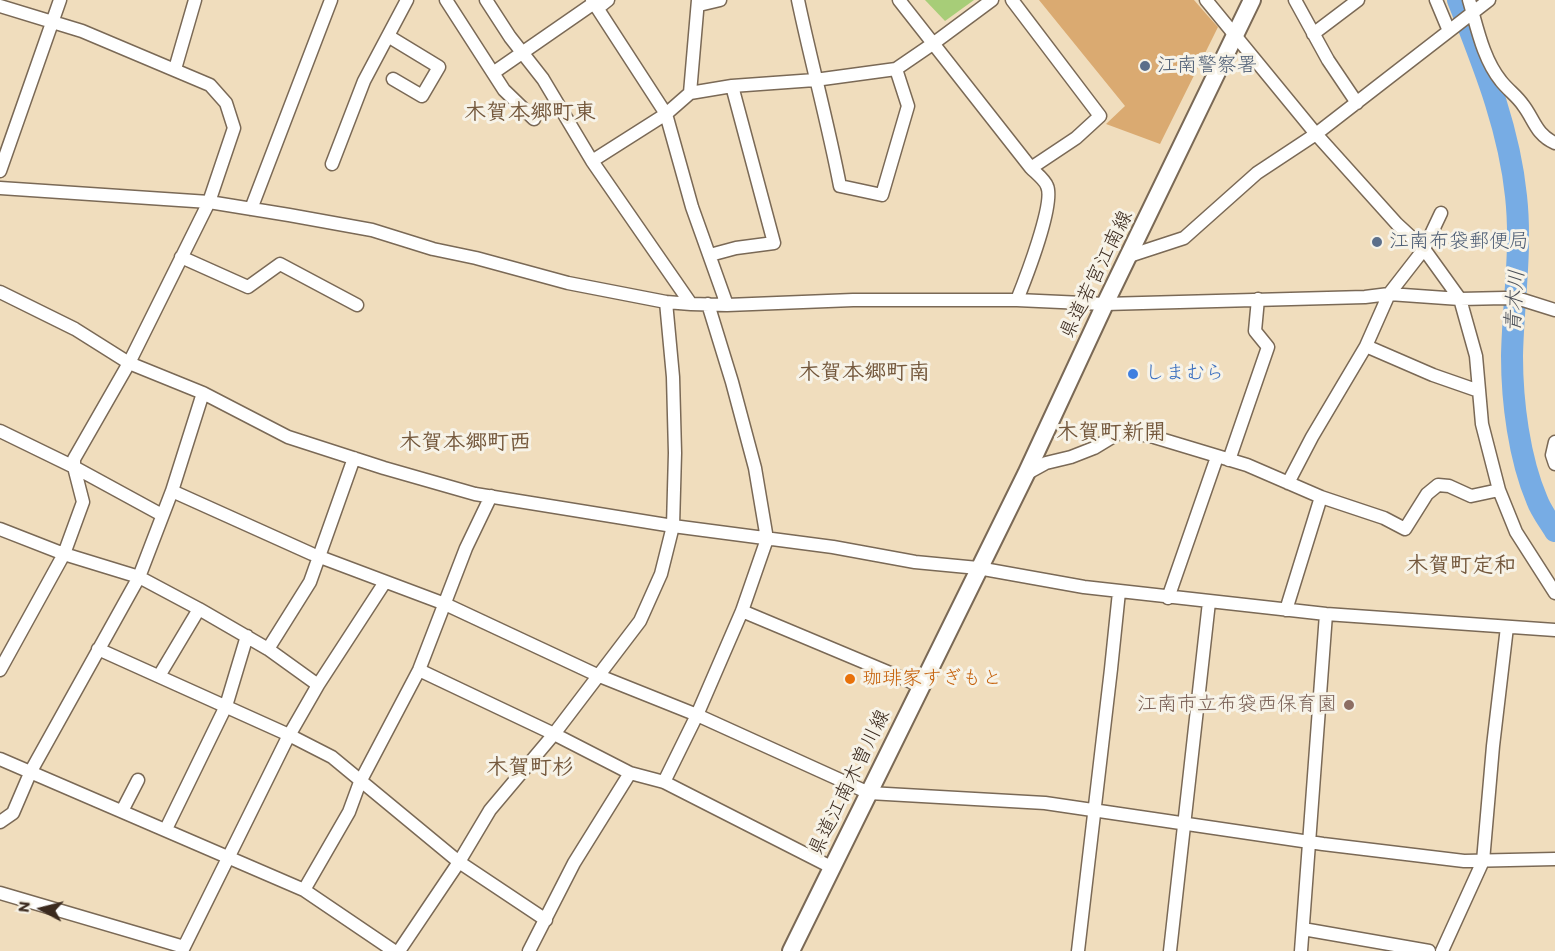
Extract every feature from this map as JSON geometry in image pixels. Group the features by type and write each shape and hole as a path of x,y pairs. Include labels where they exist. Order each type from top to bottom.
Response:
{"main road":[{"name":"県道若宮江南線","path":"978,568 1026,474 1105,303 1252,0"},
{"name":"県道江南木曽川線","path":"791,951 978,568"}],"street":[{"path":"0,171 60,0"},
{"path":"175,69 195,0"},
{"path":"251,209 331,0"},
{"path":"332,164 364,81 407,0"},
{"path":"446,0 504,90 534,119"},
{"path":"486,0 543,79 592,161 691,304"},
{"path":"493,73 595,4 608,0"},
{"path":"690,93 698,3 720,0"},
{"path":"798,0 814,80 828,127 840,186 882,195 909,106 896,69"},
{"path":"899,0 1047,186 1049,204 1017,300"},
{"path":"592,161 666,114 690,93 732,86 814,80 896,69 992,0"},
{"path":"1012,0 1100,116 1076,138 1031,168"},
{"path":"1206,0 1316,134 1397,224 1424,249 1460,299 1476,356 1482,424 1499,490 1516,532 1555,593"},
{"path":"1295,0 1328,60 1357,103"},
{"path":"1313,34 1358,0"},
{"path":"1436,0 1453,28"},
{"path":"1469,0 1486,54 1500,80 1524,105 1534,126 1549,140 1555,142"},
{"path":"1129,256 1184,238 1257,173 1316,134 1489,0"},
{"path":"595,4 666,114 692,207 727,305"},
{"path":"0,6 82,31 210,85 226,103 234,128 209,202 129,363 74,459 83,502 64,554 0,670"},
{"path":"388,36 439,67 422,96 393,79"},
{"path":"710,255 736,248 774,243 732,86"},
{"path":"0,188 209,202 251,209 364,228 433,249 568,283 666,302 691,304 727,305 854,300 1017,300 1105,303 1365,297 1389,294 1460,299 1505,298 1523,300 1555,310"},
{"path":"1288,483 1312,437 1366,346 1389,294 1424,249 1441,213"},
{"path":"182,257 248,287 280,264 357,304"},
{"path":"0,292 75,329 129,363 202,393 288,437 476,494 571,511 833,547 915,562 978,568 1119,592 1326,614 1555,630"},
{"path":"1168,598 1268,347 1255,331 1258,299"},
{"path":"399,951 459,862 490,810 554,734 640,621 661,574 673,526 675,453 673,377 666,302"},
{"path":"664,782 697,715 742,611 768,539 756,468 708,304"},
{"path":"1366,346 1433,375 1479,391"},
{"path":"0,822 13,813 31,771 139,577 172,491 202,393"},
{"path":"0,431 74,467 162,515"},
{"path":"1026,474 1046,464 1094,448 1122,431 1154,437 1223,458 1321,497 1384,518 1405,529 1427,494 1438,485 1449,486 1471,496 1499,490"},
{"path":"1554,447 1552,455 1555,464"},
{"path":"268,649 310,582 354,458"},
{"path":"172,491 319,557 445,604 597,675 697,715 869,793 1045,802 1311,842 1464,861 1555,859"},
{"path":"304,890 349,812 360,782 419,670 466,548 491,496"},
{"path":"1286,610 1321,497"},
{"path":"0,529 64,554 139,577 247,636 318,685"},
{"path":"0,893 183,949 289,735 318,685 385,582"},
{"path":"1077,951 1119,592"},
{"path":"1170,951 1209,602"},
{"path":"159,676 200,609"},
{"path":"742,611 921,686"},
{"path":"1302,951 1326,614"},
{"path":"1442,951 1483,861 1493,746 1508,627"},
{"path":"166,829 226,706 247,636"},
{"path":"98,649 289,735 332,757 459,862 546,920"},
{"path":"419,670 630,773 664,782 832,868"},
{"path":"0,759 304,890 387,949"},
{"path":"529,951 574,863 630,773"},
{"path":"122,811 138,780"},
{"path":"1303,929 1429,951"}],"green space":[{"path":"925,0 974,0 945,21"}],"building":[{"name":"江南警察署","path":"1039,0 1194,0 1218,27 1160,144 1106,124 1125,106"}],"waterway":[{"name":"青木川","path":"1458,0 1494,96 1513,170 1518,216 1512,356 1515,410 1521,448 1531,484 1541,508 1555,531"}],"place":[{"name":"江南警察署","path":"1145,66"},
{"name":"江南布袋郵便局","path":"1377,242"},
{"name":"しまむら","path":"1133,374"},
{"name":"珈琲家すぎもと","path":"850,679"},
{"name":"江南市立布袋西保育園","path":"1349,705"}],"district":[{"name":"木賀本郷町東","path":"530,113"},
{"name":"木賀本郷町南","path":"864,373"},
{"name":"木賀町新開","path":"1111,433"},
{"name":"木賀本郷町西","path":"465,443"},
{"name":"木賀町定和","path":"1461,566"},
{"name":"木賀町杉","path":"530,768"}]}
